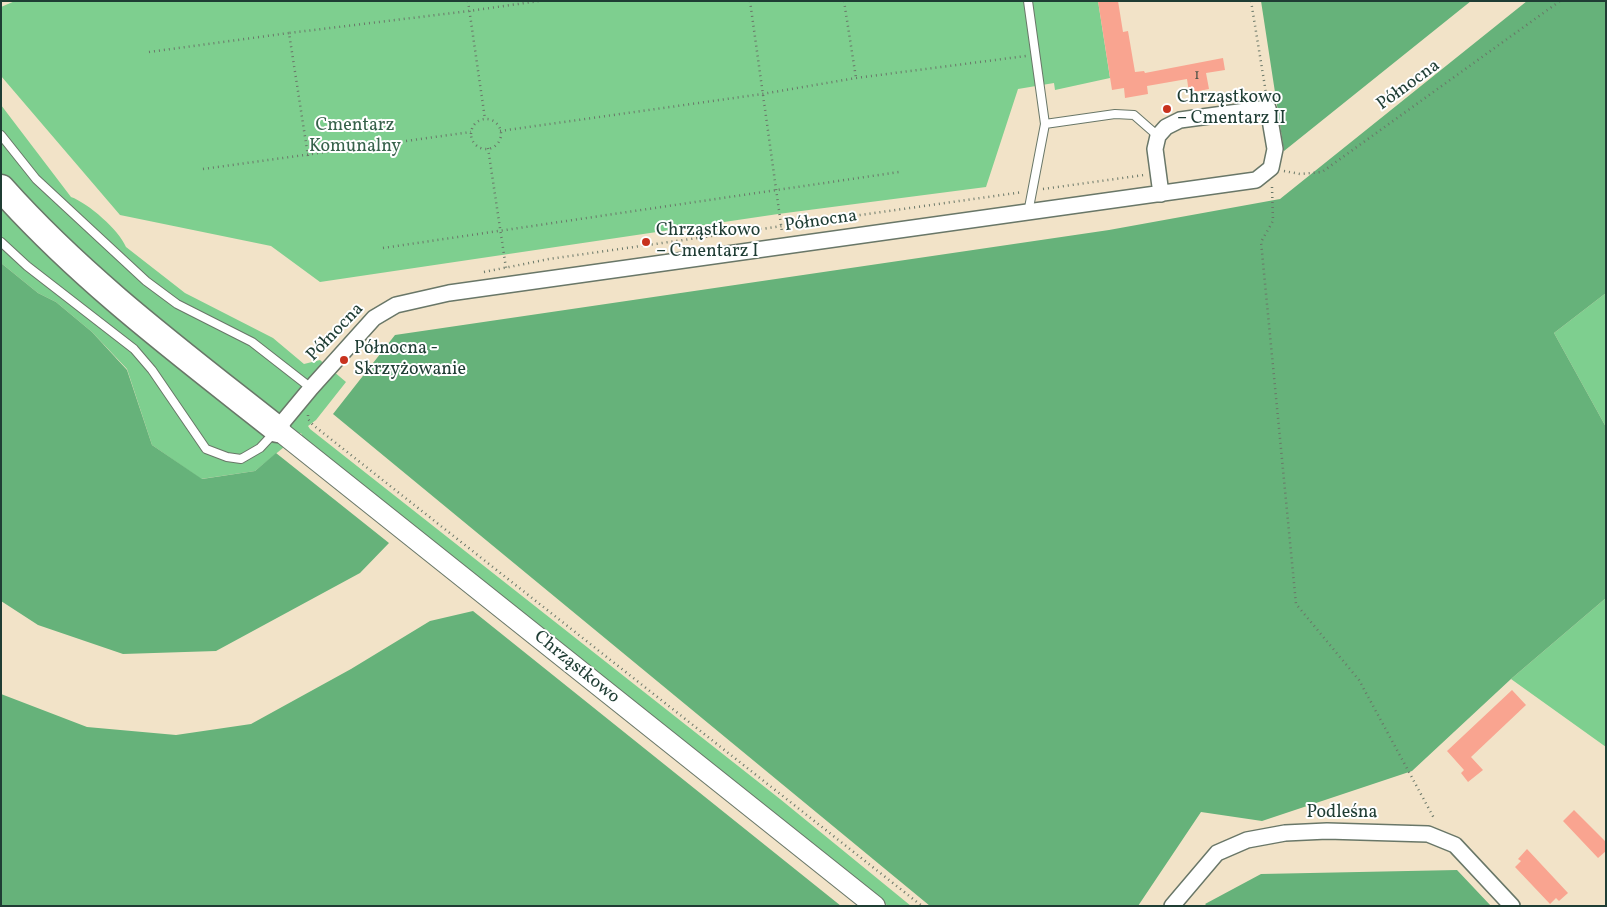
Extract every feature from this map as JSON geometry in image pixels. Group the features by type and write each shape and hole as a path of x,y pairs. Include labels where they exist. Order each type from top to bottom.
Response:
{"highway":[{"path":"1,188 55,245 113,298 277,429"}],"street":[{"path":"1162,194 1155,150 1158,136 1166,127 1180,120 1268,108 1275,149 1271,168"},
{"name":"Północna","path":"277,429 374,318 396,305 449,293 1256,180 1271,168"},
{"name":"Chrząstkowo","path":"277,429 875,906"},
{"name":"Podleśna","path":"1172,906 1217,853 1247,840 1285,833 1327,831 1428,834 1446,841 1455,845 1512,906"}],"lane":[{"path":"1028,1 1045,124 1028,213"},
{"path":"1045,124 1115,114 1134,115 1158,136"},
{"path":"1,135 36,179 146,281 177,304 252,342 311,388"},
{"path":"1,242 27,266 134,349 152,370 206,449 226,457 241,458 260,448 277,429"}],"path":[{"path":"468,1 485,119"},
{"path":"149,52 539,1"},
{"path":"750,1 784,246"},
{"path":"844,1 856,78"},
{"path":"1250,1 1268,108"},
{"name":"Północna","path":"1271,168 1300,174 1322,172 1560,1"},
{"path":"289,33 308,156"},
{"path":"500,131 762,94 856,78 1035,55"},
{"path":"485,119 496,123 500,131 498,142 488,148 476,144 471,132 476,123 485,119"},
{"path":"203,169 471,132"},
{"path":"488,148 504,254"},
{"path":"1271,168 1273,221 1261,242 1296,604 1359,680 1446,841"},
{"path":"383,248 899,172"},
{"path":"308,414 308,419 321,432 922,906"}],"green space":[{"name":"Cmentarz Komunalny","path":"15,1 1098,1 1110,78 1055,90 1054,83 1018,89 986,187 778,214 320,282 271,246 120,215 1,76 1,7"},
{"path":"1261,1 1471,1 1284,151"},
{"path":"1527,1 1606,1 1606,293 1554,333 1606,427 1606,598 1511,679 1412,771 1262,821 1201,812 1138,906 930,906 333,414 395,335 1109,230 1280,199"},
{"path":"1,105 71,197 86,205 110,225 126,247 185,293 273,338 304,364 320,360 346,382 316,420 308,426 310,429 780,799 911,906 888,906 669,729 305,442 301,433 255,471 201,479 152,445 127,369 92,332 56,302 38,293 1,263"},
{"path":"1,263 38,293 56,302 92,332 127,370 152,445 202,479 255,471 276,453 389,543 360,573 216,651 123,654 38,625 1,601"},
{"path":"1606,293 1606,427 1554,333"},
{"path":"1606,598 1606,747 1511,679"},
{"path":"473,611 841,906 1,906 1,694 87,727 176,735 251,724 351,669 430,621"},
{"path":"1457,870 1491,906 1207,906 1205,904 1261,874"}],"building":[{"path":"1098,1 1118,1 1123,32 1128,31 1135,72 1144,71 1145,73 1223,58 1225,70 1206,73 1209,89 1189,93 1187,79 1147,86 1148,94 1125,98 1124,88 1112,90"},
{"path":"1512,690 1526,705 1471,757 1483,770 1468,782 1461,773 1464,770 1447,751"},
{"path":"1574,810 1606,842 1606,851 1598,858 1563,821"},
{"path":"1527,849 1568,893 1559,901 1556,898 1550,904 1515,867 1521,861 1518,859"}],"place":[{"name":"Chrząstkowo – Cmentarz II","path":"1167,109"},
{"name":"Chrząstkowo – Cmentarz I","path":"646,242"},
{"name":"Północna - Skrzyżowanie","path":"344,360"}]}
